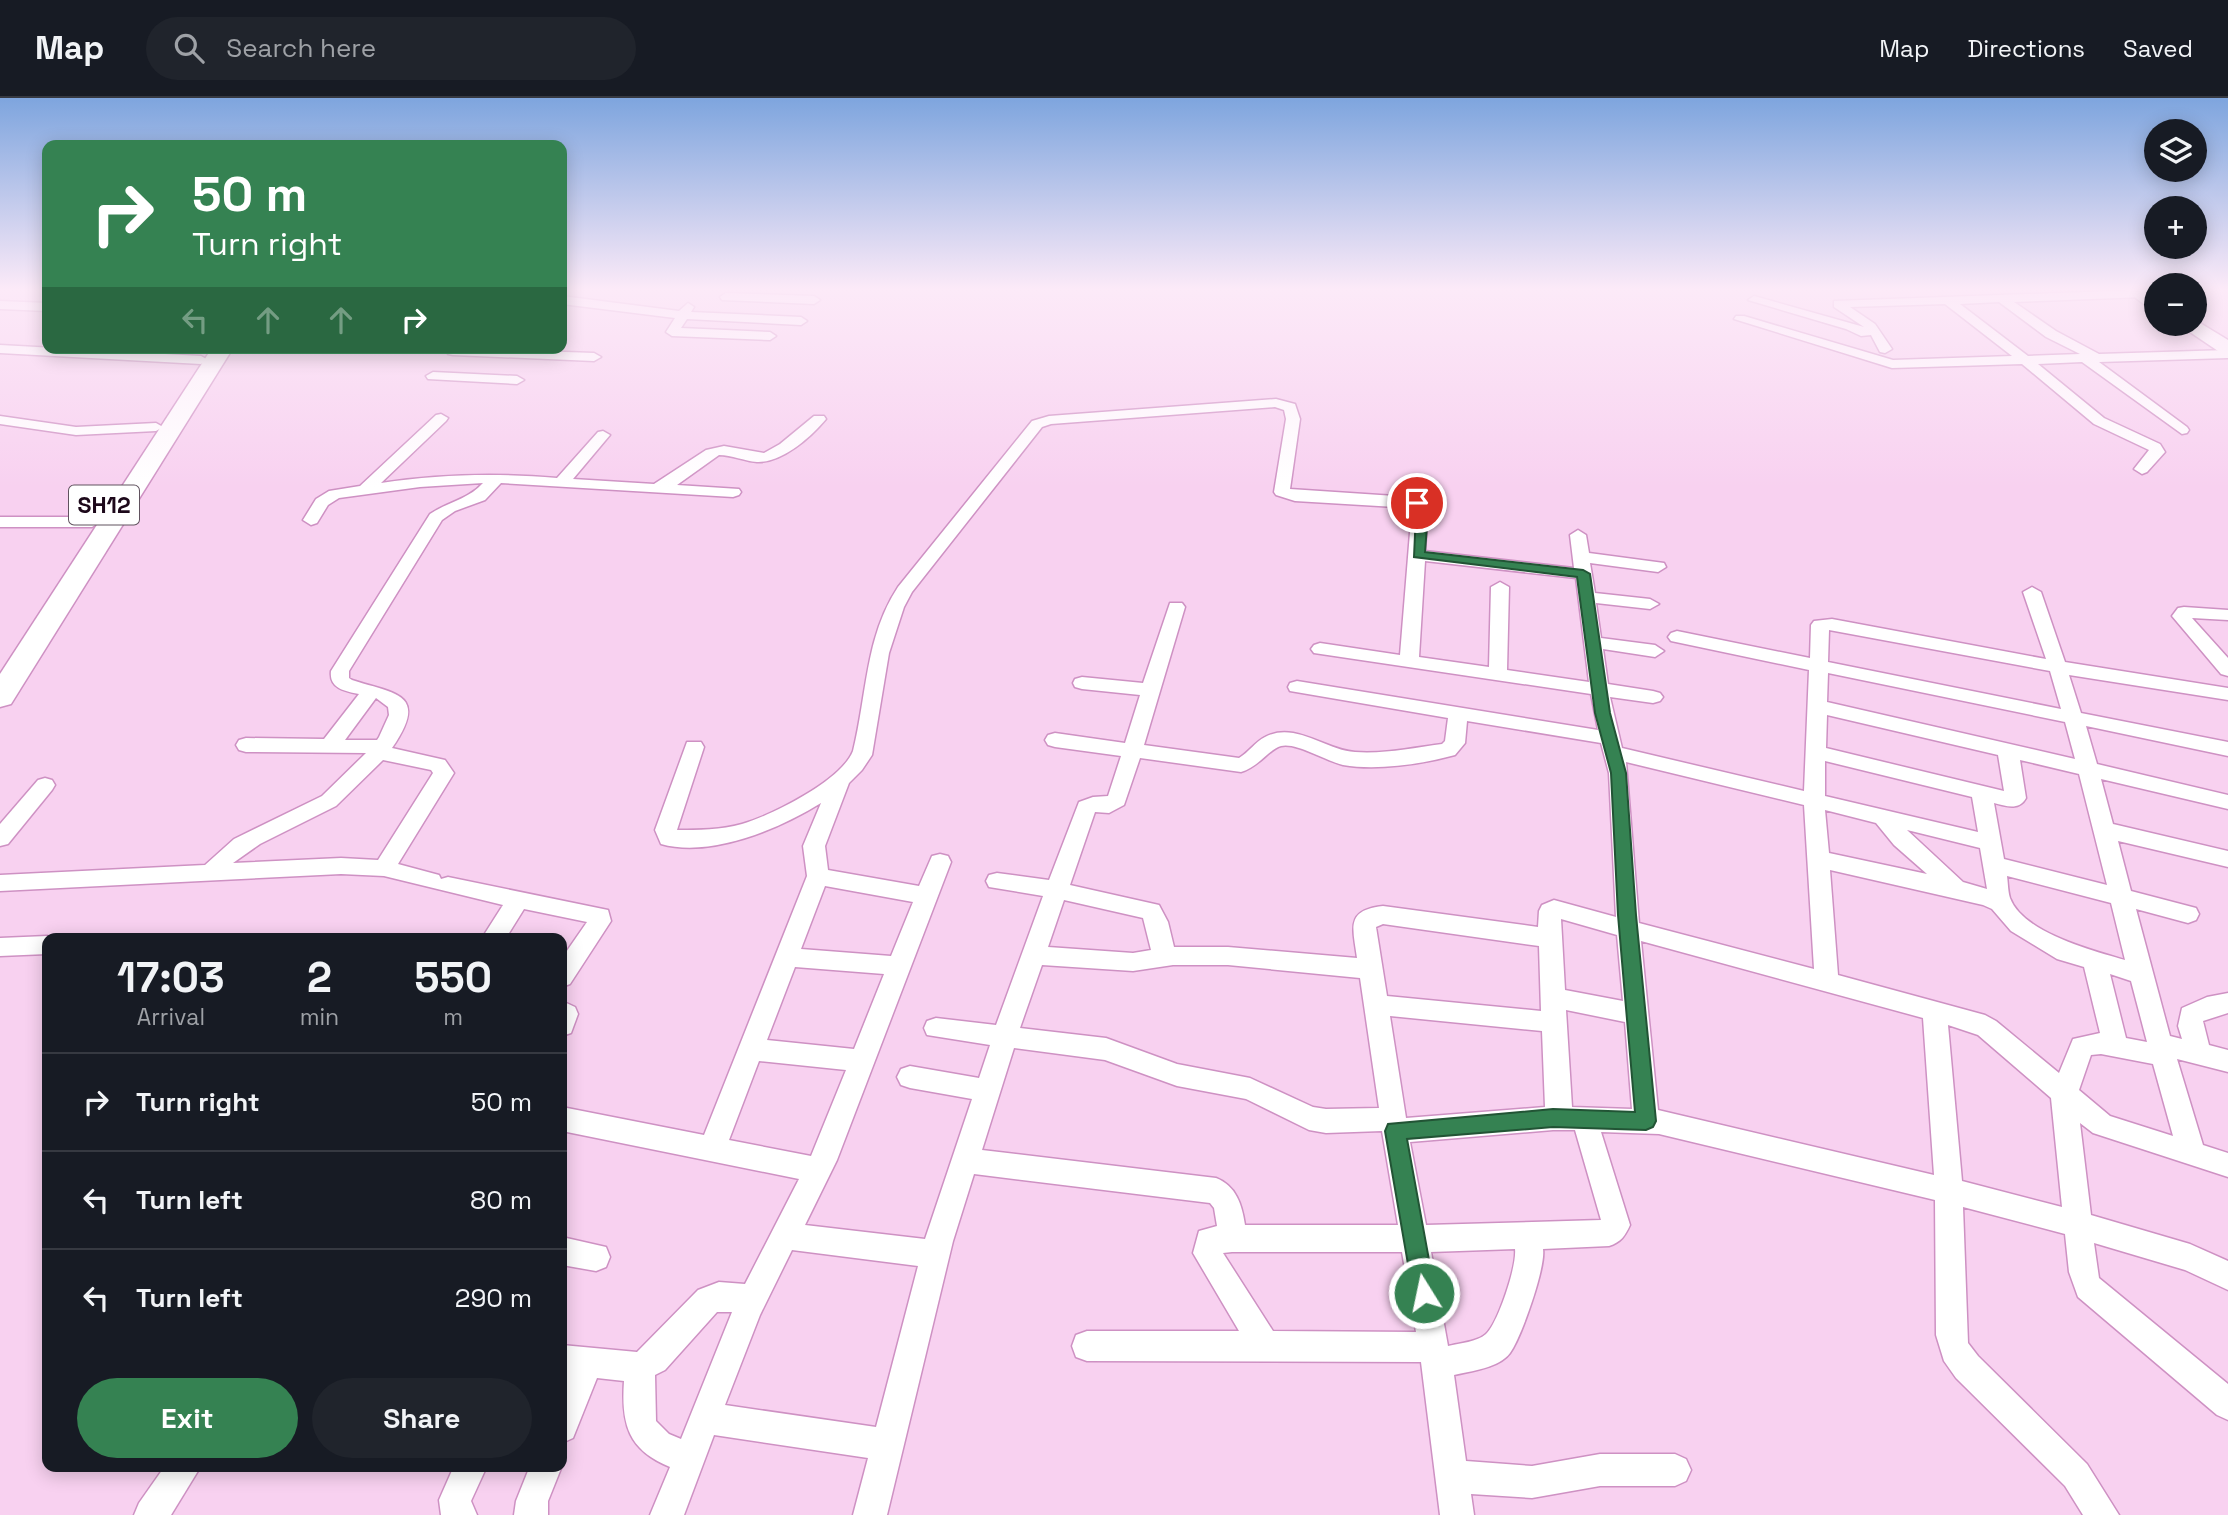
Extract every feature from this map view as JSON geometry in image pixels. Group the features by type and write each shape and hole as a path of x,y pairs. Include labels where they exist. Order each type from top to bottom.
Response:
{"main road":[{"name":"SH12","path":"0,662 156,427 209,355"},
{"path":"0,697 209,355"}],"street":[{"path":"459,377 482,355"},
{"path":"566,355 594,357"},
{"path":"1860,355 1903,364 2189,355"},
{"path":"1892,355 1903,364"},
{"path":"2019,355 2099,421 2155,447 2158,452 2142,469"},
{"path":"2085,355 2182,430"},
{"path":"433,376 517,380"},
{"path":"694,747 666,830 669,838 741,832 761,825 847,776 862,754 876,661 883,632 892,611 904,591 1025,438 1043,421 1284,404 1290,407 1293,419 1282,492 1295,496 1417,503 1422,513 1409,662"},
{"path":"366,489 441,418"},
{"path":"655,489 670,483 711,453 727,452 760,457 772,455 820,419"},
{"path":"0,420 76,431 156,427"},
{"path":"561,483 603,435"},
{"path":"209,873 243,844 328,802 352,784 380,749 398,721 400,711 396,702 372,690 344,684 339,680 340,670 436,517 449,508 479,497 497,478"},
{"path":"311,520 326,498 366,489 420,482 497,478 733,492"},
{"path":"0,522 93,522"},
{"path":"1578,535 1599,689 1610,745 1619,773 1646,1121"},
{"path":"1418,555 1582,566 1658,567"},
{"path":"1498,674 1500,587"},
{"path":"2032,592 2060,667 2090,770 2141,974 2192,1154"},
{"path":"1586,597 1650,604"},
{"path":"870,1515 935,1254 1005,1035 1086,807 1093,804 1115,805 1176,607"},
{"path":"2228,615 2198,611 2184,612 2181,616 2228,670"},
{"path":"1827,983 1814,800 1820,625 2228,694"},
{"path":"1677,637 2228,749"},
{"path":"1593,642 1655,651"},
{"path":"1320,649 1653,697"},
{"path":"1082,683 1151,690"},
{"path":"1297,687 1458,713 1610,745 1882,816 2121,895 2188,914"},
{"path":"331,746 372,690"},
{"path":"1817,706 2228,802"},
{"path":"1055,740 1241,765 1247,764 1270,743 1283,739 1348,759 1448,750 1455,743 1458,713"},
{"path":"246,745 380,749 438,765 444,773 384,868"},
{"path":"1816,752 2009,800 2016,798 2008,751"},
{"path":"712,1149 818,876 814,846 840,780"},
{"path":"0,838 45,785"},
{"path":"1982,793 2000,903"},
{"path":"1882,816 1902,839 1959,889"},
{"path":"2105,830 2228,859"},
{"path":"1818,859 1959,889 2000,903 2019,925 2065,952 2141,974"},
{"path":"667,1515 753,1299 818,1170 940,862"},
{"path":"0,883 341,866 384,868 439,883 600,916 600,921 567,970"},
{"path":"818,876 927,896"},
{"path":"997,881 1056,890 1151,911 1157,922 1165,958"},
{"path":"497,933 519,900"},
{"path":"1265,1346 1207,1253 1209,1241 1232,1238 1414,1240 1613,1231 1614,1217 1572,1118 1554,1010 1549,917 1550,911 1555,909 1935,1011 1987,1028 2102,1125 2228,1165"},
{"path":"1457,1515 1435,1355 1394,1125 1365,920 1372,916 1550,938"},
{"path":"0,947 42,945"},
{"path":"1033,956 1133,962 1228,956 1370,969"},
{"path":"786,957 899,966"},
{"path":"2094,960 2116,1046"},
{"path":"2199,1054 2190,1026 2191,1015 2207,1007 2228,1003"},
{"path":"1376,1004 1636,1014"},
{"path":"1935,1011 1949,1190 1951,1335 1955,1350 1967,1367 2076,1475 2102,1515"},
{"path":"936,1028 1106,1049 1177,1075 1250,1089 1309,1118 1326,1121 1394,1125 1572,1118 1646,1121 1706,1132 2078,1224 2190,1258 2228,1276"},
{"path":"2228,1061 2199,1054 2091,1043 2082,1046 2064,1095 2083,1272 2088,1287 2228,1404"},
{"path":"751,1049 862,1061"},
{"path":"910,1077 987,1091"},
{"path":"567,1120 818,1170"},
{"path":"964,1160 1216,1191 1223,1196 1227,1205 1232,1238"},
{"path":"785,1236 935,1254"},
{"path":"1087,1346 1265,1346 1435,1355 1485,1352 1499,1343 1527,1278 1530,1256 1527,1236"},
{"path":"567,1252 596,1257"},
{"path":"567,1402 575,1361 640,1367 654,1359 708,1300 719,1297 753,1299"},
{"path":"640,1367 639,1414 646,1432 656,1444 689,1458"},
{"path":"704,1418 887,1445"},
{"path":"1452,1476 1532,1482 1582,1471 1675,1470"},
{"path":"152,1515 181,1472"},
{"path":"460,1515 455,1510 455,1500 468,1472"},
{"path":"531,1515 532,1501 544,1472"}],"route":[{"path":"1417,503 1422,513 1418,555 1583,574 1602,713 1619,773 1627,915 1646,1121 1553,1118 1395,1131 1424,1293"}]}
